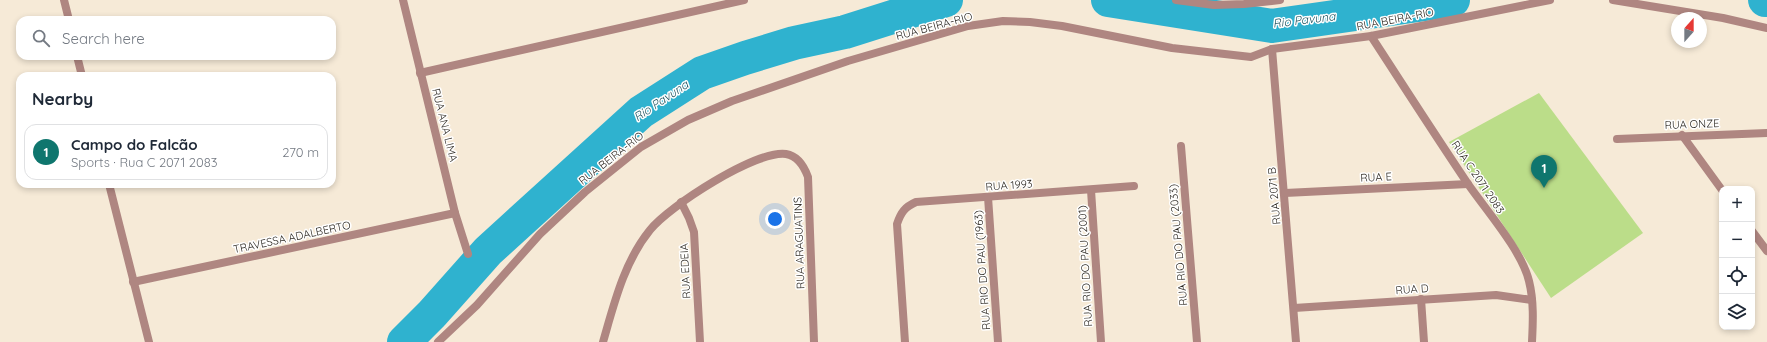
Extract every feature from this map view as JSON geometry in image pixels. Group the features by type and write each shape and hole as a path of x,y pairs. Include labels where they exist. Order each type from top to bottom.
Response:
{"street":[{"path":"64,0 68,16"},
{"name":"RUA ANA LIMA","path":"403,0 455,213 468,254"},
{"path":"420,73 724,2 744,0"},
{"path":"1176,0 1214,5 1280,0"},
{"name":"RUA BEIRA-RIO","path":"438,342 476,305 540,234 596,183 641,147 688,120 732,102 848,61 968,26 1003,21 1030,22 1062,26 1172,48 1251,57 1272,49 1371,36 1550,0"},
{"path":"1613,0 1724,18 1767,28"},
{"name":"RUA C 2071 2083","path":"1371,36 1468,184 1511,245 1523,266 1529,281 1532,300 1532,342"},
{"name":"RUA 2071 B","path":"1272,49 1285,193 1296,342"},
{"path":"79,60 81,72"},
{"name":"RUA ONZE","path":"1617,139 1682,135 1767,133"},
{"path":"1682,135 1719,186"},
{"name":"RUA RIO DO PAU (2033)","path":"1182,146 1197,342"},
{"name":"RUA ARAGUATINS","path":"681,202 737,168 771,156 785,154 794,156 801,162 808,177 814,342"},
{"name":"RUA E","path":"1285,193 1468,184"},
{"name":"RUA 1993","path":"905,342 898,224 901,213 907,207 916,202 1134,186"},
{"path":"110,188 149,342"},
{"name":"RUA RIO DO PAU (2001)","path":"1091,190 1101,342"},
{"name":"RUA RIO DO PAU (1963)","path":"988,197 998,342"},
{"path":"603,342 625,274 640,245 650,230 681,202"},
{"name":"RUA EDEIA","path":"681,202 694,232 700,342"},
{"name":"TRAVESSA ADALBERTO","path":"133,282 455,213"},
{"path":"1755,235 1767,251"},
{"name":"RUA D","path":"1294,308 1496,295 1532,300"},
{"path":"1422,299 1424,342"}],"green space":[{"path":"1539,93 1643,233 1551,298 1449,142"}],"waterway":[{"name":"Rio Pavuna","path":"404,342 432,314 488,251 641,112 702,73 794,43 845,32 946,0"},
{"name":"Rio Pavuna","path":"1108,0 1272,26 1453,0"}],"place":[{"name":"Campo do Falcão","path":"1544,188"}]}
